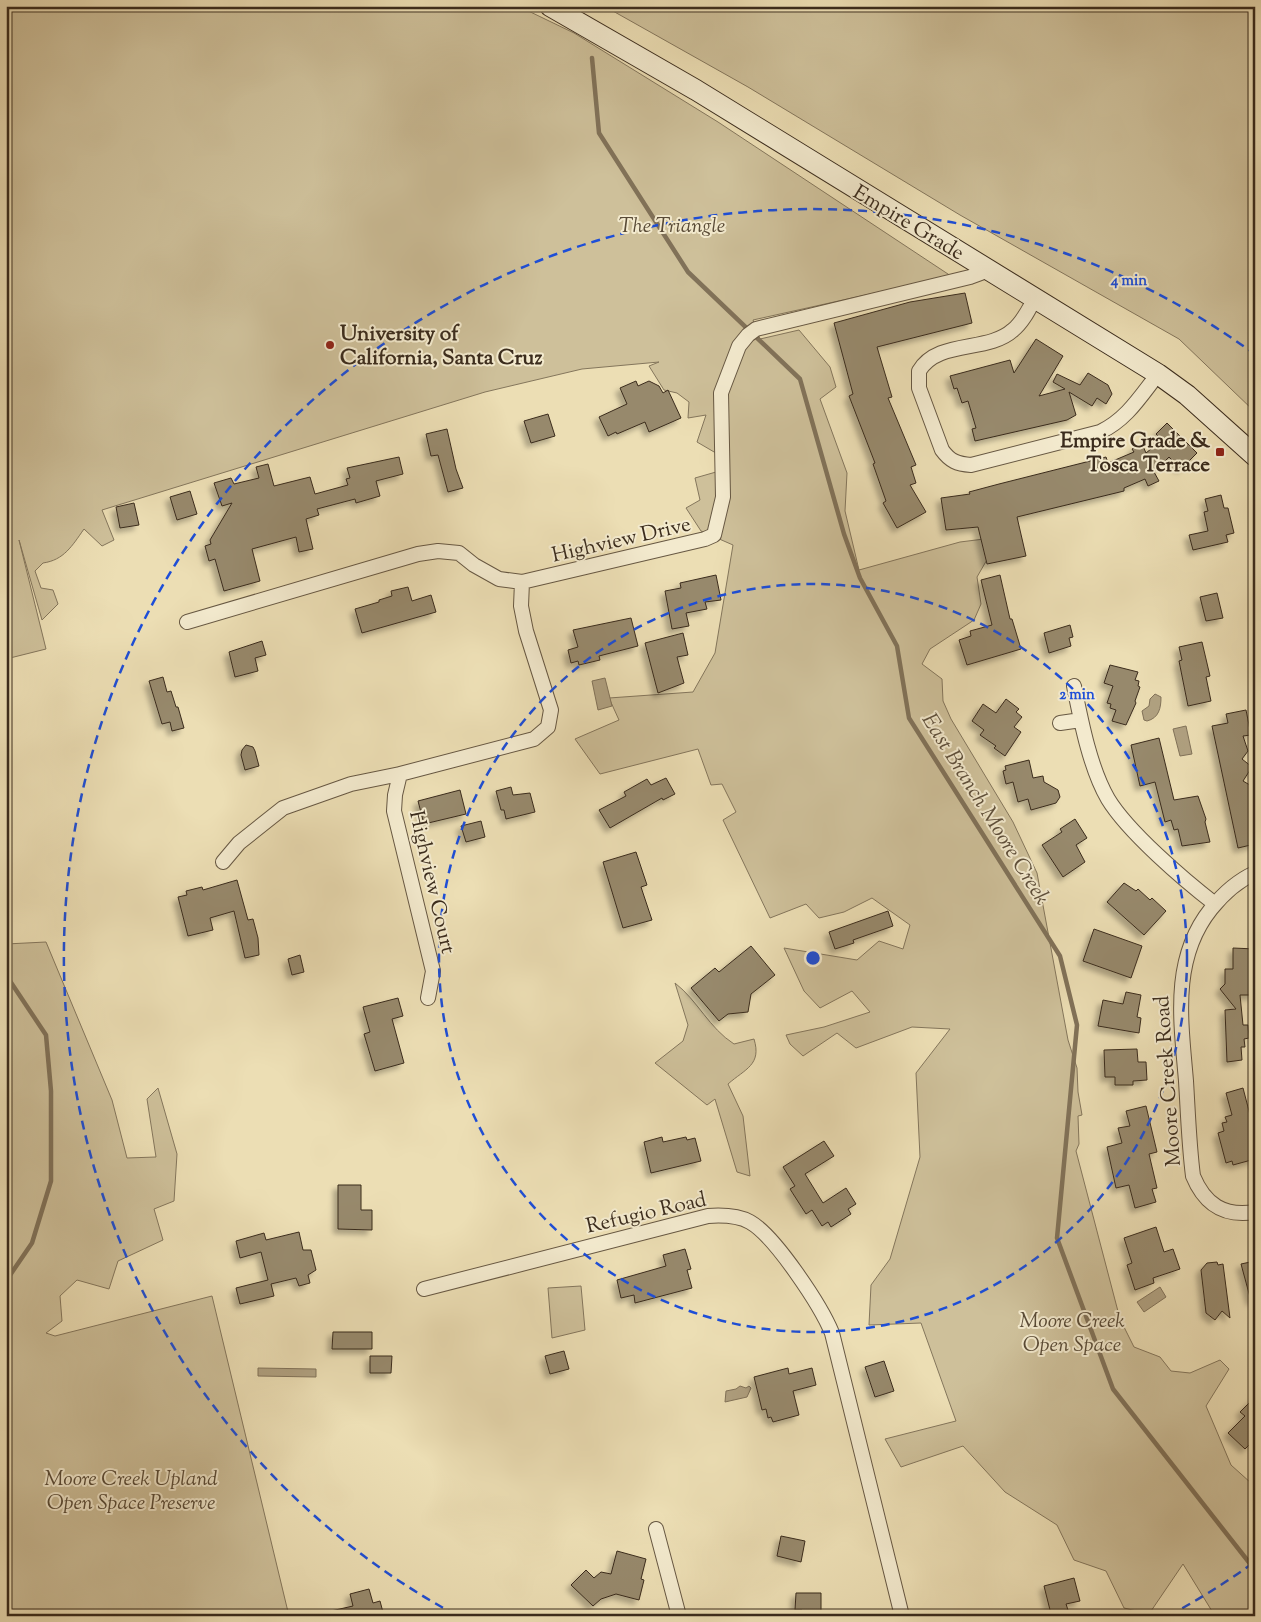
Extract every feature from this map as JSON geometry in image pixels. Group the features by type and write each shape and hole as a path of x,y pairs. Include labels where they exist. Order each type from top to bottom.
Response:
{"main road":[{"name":"Empire Grade","path":"550,6 696,90 1158,374 1187,395 1255,456"}],"street":[{"name":"Highview Drive","path":"187,622 418,554 438,551 459,553 474,565 499,579 522,582 689,544 714,535 723,497 721,393 740,346 748,335 756,329 970,278 989,270"},
{"path":"1035,298 1026,315 1008,334 932,356 920,371 919,388 942,450 958,464 971,464 1100,432 1124,417 1158,374"},
{"path":"223,862 239,843 284,808 350,784 400,774 534,739 548,727 551,710 521,606 522,582"},
{"path":"1074,686 1081,720 1098,776 1114,806 1142,838 1215,904"},
{"path":"1060,723 1081,720"},
{"name":"Highview Court","path":"400,774 395,795 394,812 432,971 428,998"},
{"name":"Moore Creek Road","path":"1255,873 1230,888 1215,904 1192,937 1182,971 1180,1012 1193,1176 1199,1191 1212,1205 1226,1212 1244,1214 1255,1212"},
{"name":"Refugio Road","path":"424,1288 708,1216 727,1215 741,1219 765,1232 825,1316 832,1333 902,1616"},
{"path":"656,1529 679,1616"}],"green space":[{"path":"6,6 518,6 574,33 718,122 951,276 753,320 760,339 799,330 830,367 836,387 820,399 847,473 845,511 859,570 960,542 1000,537 977,577 981,604 974,620 930,649 922,664 942,679 943,701 951,719 1013,822 1037,873 1068,1040 1077,1068 1078,1092 1082,1115 1078,1116 1079,1144 1076,1151 1120,1319 1134,1347 1160,1357 1171,1371 1190,1373 1220,1360 1229,1369 1206,1406 1231,1465 1251,1483 1255,1530 1255,1616 1215,1616 1183,1564 1149,1614 1124,1608 1106,1571 1074,1560 1057,1525 1005,1492 963,1446 901,1467 885,1439 956,1421 921,1323 869,1325 871,1285 890,1259 920,1157 916,1073 950,1029 912,1027 856,1048 837,1033 803,1056 790,1044 786,1035 824,1027 870,1012 852,991 820,1008 804,991 784,948 857,960 879,941 903,949 910,925 872,898 844,912 819,918 806,904 770,918 723,820 736,812 722,784 711,785 698,749 600,774 575,739 619,720 609,698 693,692 715,653 733,545 701,531 686,508 700,500 695,478 716,472 721,456 697,442 706,415 688,418 689,402 677,393 664,390 649,366 659,362 582,369 485,392 102,510 114,540 102,546 84,529 67,551 57,559 43,563 35,571 41,588 53,590 58,604 42,620 19,540 46,649 6,659"},
{"path":"604,6 1255,6 1255,412 1179,339 960,215 748,87"},
{"name":"Moore Creek Upland Open Space Preserve","path":"46,942 112,1100 127,1158 156,1157 147,1099 158,1088 177,1154 174,1201 154,1209 163,1240 118,1261 109,1289 77,1280 60,1296 62,1321 46,1333 55,1336 212,1296 289,1616 6,1616 6,944"},
{"path":"675,983 725,1038 734,1044 754,1039 756,1055 754,1061 728,1084 743,1116 750,1176 737,1172 715,1099 707,1105 655,1063 683,1041 688,1025"},
{"path":"581,1286 585,1330 552,1338 548,1288"}],"shaded area":[{"path":"605,678 612,706 598,710 592,681"},
{"path":"1155,694 1161,697 1157,715 1151,720 1144,720 1142,711 1149,706 1150,699"},
{"path":"1186,726 1192,754 1180,756 1173,729"},
{"path":"1160,1287 1166,1297 1144,1312 1137,1302"},
{"path":"258,1368 316,1369 316,1377 258,1376"},
{"path":"740,1386 746,1388 749,1386 751,1388 747,1397 725,1402 726,1391"}],"building":[{"path":"965,293 972,323 877,347 892,397 888,398 916,465 911,467 916,483 910,485 926,512 897,528 883,503 886,501 873,464 875,463 849,396 853,394 834,323 910,302"},
{"path":"1036,339 1063,356 1039,396 1065,389 1053,382 1057,374 1080,385 1088,373 1108,385 1112,394 1106,404 1097,398 1092,406 1069,392 1076,415 1067,420 975,441 972,429 976,428 968,401 962,403 957,388 954,389 950,376 1010,360 1014,373"},
{"path":"636,381 638,386 649,381 659,386 663,393 668,390 681,418 649,432 645,422 608,436 599,417 627,404 620,388"},
{"path":"548,414 555,436 531,443 524,421"},
{"path":"1167,423 1197,453 1181,469 1169,457 1154,472 1159,481 1148,486 1145,479 1124,488 1124,491 1017,517 1026,556 987,564 978,527 946,530 941,498 970,494 969,492 1106,457 1108,463 1134,452 1132,449 1142,444 1146,453 1162,440 1156,434"},
{"path":"447,429 456,469 463,488 448,492 438,455 431,456 426,434"},
{"path":"399,457 403,474 376,481 380,496 356,503 355,499 317,509 319,515 306,519 313,549 299,552 296,537 252,549 260,581 224,591 215,559 209,561 205,546 211,544 210,540 232,503 222,506 214,483 231,478 234,484 259,478 256,467 268,464 274,486 310,477 315,494 348,485 346,479 350,478 347,468"},
{"path":"190,491 197,514 177,520 170,497"},
{"path":"1221,495 1224,508 1228,508 1234,533 1226,535 1228,542 1193,550 1189,535 1208,531 1204,512 1208,511 1205,499"},
{"path":"134,503 139,525 120,528 116,507"},
{"path":"716,575 721,600 705,602 707,609 686,613 689,626 672,629 665,591 681,588 680,583"},
{"path":"1000,575 1010,619 1012,619 1021,649 967,665 959,640 971,636 970,631 992,625 981,580"},
{"path":"408,587 412,601 431,595 436,612 362,633 355,609 392,596 391,591"},
{"path":"1217,593 1223,618 1206,621 1200,597"},
{"path":"631,618 638,646 599,656 600,660 579,665 578,661 571,663 568,650 578,647 573,630"},
{"path":"1070,625 1073,637 1069,638 1071,646 1049,653 1044,633"},
{"path":"683,633 688,655 677,657 684,683 658,693 645,643"},
{"path":"262,641 266,655 255,658 258,671 235,677 229,652"},
{"path":"1202,642 1210,676 1206,677 1211,701 1188,706 1179,661 1182,660 1179,647"},
{"path":"1110,665 1138,672 1135,680 1139,681 1138,686 1140,687 1136,703 1126,725 1112,721 1116,710 1110,708 1111,704 1107,703 1113,686 1104,683"},
{"path":"163,677 167,692 171,691 176,707 178,707 184,728 172,731 170,722 162,724 149,681"},
{"path":"1006,699 1019,709 1016,712 1022,717 1014,727 1021,732 1005,756 994,748 996,746 980,735 984,730 972,721 983,704 996,713"},
{"path":"1246,710 1251,735 1243,736 1248,751 1242,759 1252,767 1243,781 1255,788 1255,844 1238,848 1212,726 1228,723 1226,714"},
{"path":"1159,738 1174,800 1198,796 1206,819 1210,842 1182,846 1178,829 1174,830 1171,820 1165,822 1155,782 1140,786 1131,745"},
{"path":"246,745 253,747 259,766 245,770 241,755"},
{"path":"1029,760 1033,778 1043,776 1044,782 1058,790 1060,797 1056,803 1031,810 1028,799 1018,802 1013,782 1006,784 1003,771 1006,770 1005,766"},
{"path":"666,778 675,794 663,800 662,798 610,828 599,810 626,796 624,792 647,779 651,785"},
{"path":"511,787 513,795 530,793 535,812 506,819 504,810 501,810 496,791"},
{"path":"460,790 466,814 424,824 418,801"},
{"path":"1075,819 1087,838 1076,845 1085,862 1063,877 1042,845 1062,832 1060,829"},
{"path":"481,821 485,837 466,842 461,826"},
{"path":"636,852 647,885 641,887 652,920 623,928 603,862"},
{"path":"237,880 248,920 253,919 258,938 259,955 245,958 234,911 210,918 213,930 188,936 178,897 187,895 186,891 202,887 203,890"},
{"path":"1124,883 1136,891 1138,889 1150,900 1152,898 1166,911 1144,935 1107,902"},
{"path":"888,911 893,926 853,940 854,943 835,949 829,932"},
{"path":"1094,929 1142,946 1131,978 1083,961"},
{"path":"751,946 775,975 751,994 748,1012 728,1014 719,1021 691,988 715,968 719,972"},
{"path":"1233,948 1255,949 1255,995 1240,995 1243,1025 1248,1025 1249,1038 1244,1039 1245,1047 1241,1047 1242,1060 1227,1062 1225,1010 1236,1009 1220,989 1225,984 1225,969 1233,969"},
{"path":"300,955 304,972 292,975 288,959"},
{"path":"1126,992 1141,995 1137,1017 1141,1018 1139,1033 1098,1026 1103,1000 1123,1004"},
{"path":"398,998 403,1016 392,1019 404,1063 375,1071 364,1034 370,1032 363,1007"},
{"path":"1137,1049 1138,1062 1146,1062 1147,1080 1133,1081 1133,1085 1115,1085 1115,1077 1105,1077 1104,1050"},
{"path":"1243,1088 1255,1134 1255,1159 1233,1165 1232,1161 1226,1163 1218,1133 1224,1131 1222,1123 1227,1122 1225,1117 1232,1115 1226,1093"},
{"path":"1146,1106 1157,1152 1149,1154 1157,1188 1152,1189 1156,1202 1135,1208 1129,1185 1116,1188 1107,1147 1122,1143 1118,1128 1130,1126 1126,1111"},
{"path":"662,1137 663,1142 686,1137 687,1140 695,1138 701,1161 651,1173 644,1142"},
{"path":"824,1141 834,1156 805,1174 823,1203 846,1188 856,1204 848,1209 851,1214 831,1227 828,1222 822,1226 812,1210 806,1214 790,1189 795,1186 783,1167"},
{"path":"338,1185 361,1185 361,1210 372,1210 372,1230 338,1229"},
{"path":"1156,1227 1164,1252 1173,1249 1180,1269 1153,1278 1154,1283 1135,1290 1127,1265 1132,1263 1124,1238"},
{"path":"299,1232 303,1250 311,1250 316,1270 308,1275 310,1283 299,1286 296,1278 271,1284 274,1296 240,1304 236,1288 268,1280 261,1252 240,1258 236,1241 264,1233 266,1240"},
{"path":"685,1249 691,1269 687,1270 692,1288 635,1303 634,1295 621,1298 617,1280 666,1266 663,1255"},
{"path":"1255,1261 1255,1300 1251,1301 1241,1264"},
{"path":"1217,1262 1218,1265 1223,1264 1230,1318 1222,1311 1215,1320 1206,1313 1201,1270 1207,1263"},
{"path":"333,1332 372,1332 372,1349 332,1349"},
{"path":"564,1351 569,1369 550,1374 545,1356"},
{"path":"370,1356 392,1356 391,1373 370,1373"},
{"path":"884,1361 894,1391 875,1397 865,1367"},
{"path":"788,1368 789,1374 812,1368 816,1385 793,1391 799,1415 773,1422 771,1417 768,1418 766,1409 762,1410 754,1377"},
{"path":"1255,1397 1255,1439 1245,1449 1228,1433 1245,1416 1240,1412"},
{"path":"781,1536 805,1541 801,1562 777,1556"},
{"path":"617,1551 646,1559 641,1579 644,1580 639,1600 616,1594 601,1599 593,1606 571,1585 586,1570 594,1578 601,1572 611,1574"},
{"path":"1074,1578 1080,1601 1066,1604 1068,1610 1051,1614 1044,1586"},
{"path":"369,1589 373,1603 380,1601 384,1616 331,1616 331,1611 353,1606 350,1594"},
{"path":"796,1593 821,1593 821,1616 802,1616 802,1610 795,1610"}],"waterway":[{"name":"East Branch Moore Creek","path":"592,58 599,133 688,272 800,379 844,534 860,578 897,646 909,718 1060,956 1077,1025 1057,1238 1113,1389 1255,1570"},
{"path":"6,975 46,1035 51,1091 51,1181 32,1243 6,1281"}],"place":[{"name":"University of California, Santa Cruz","path":"330,345"},
{"name":"Empire Grade & Tosca Terrace","path":"1220,452"}],"park label":[{"name":"The Triangle","path":"672,225"},
{"name":"Moore Creek Open Space","path":"1072,1332"}]}
